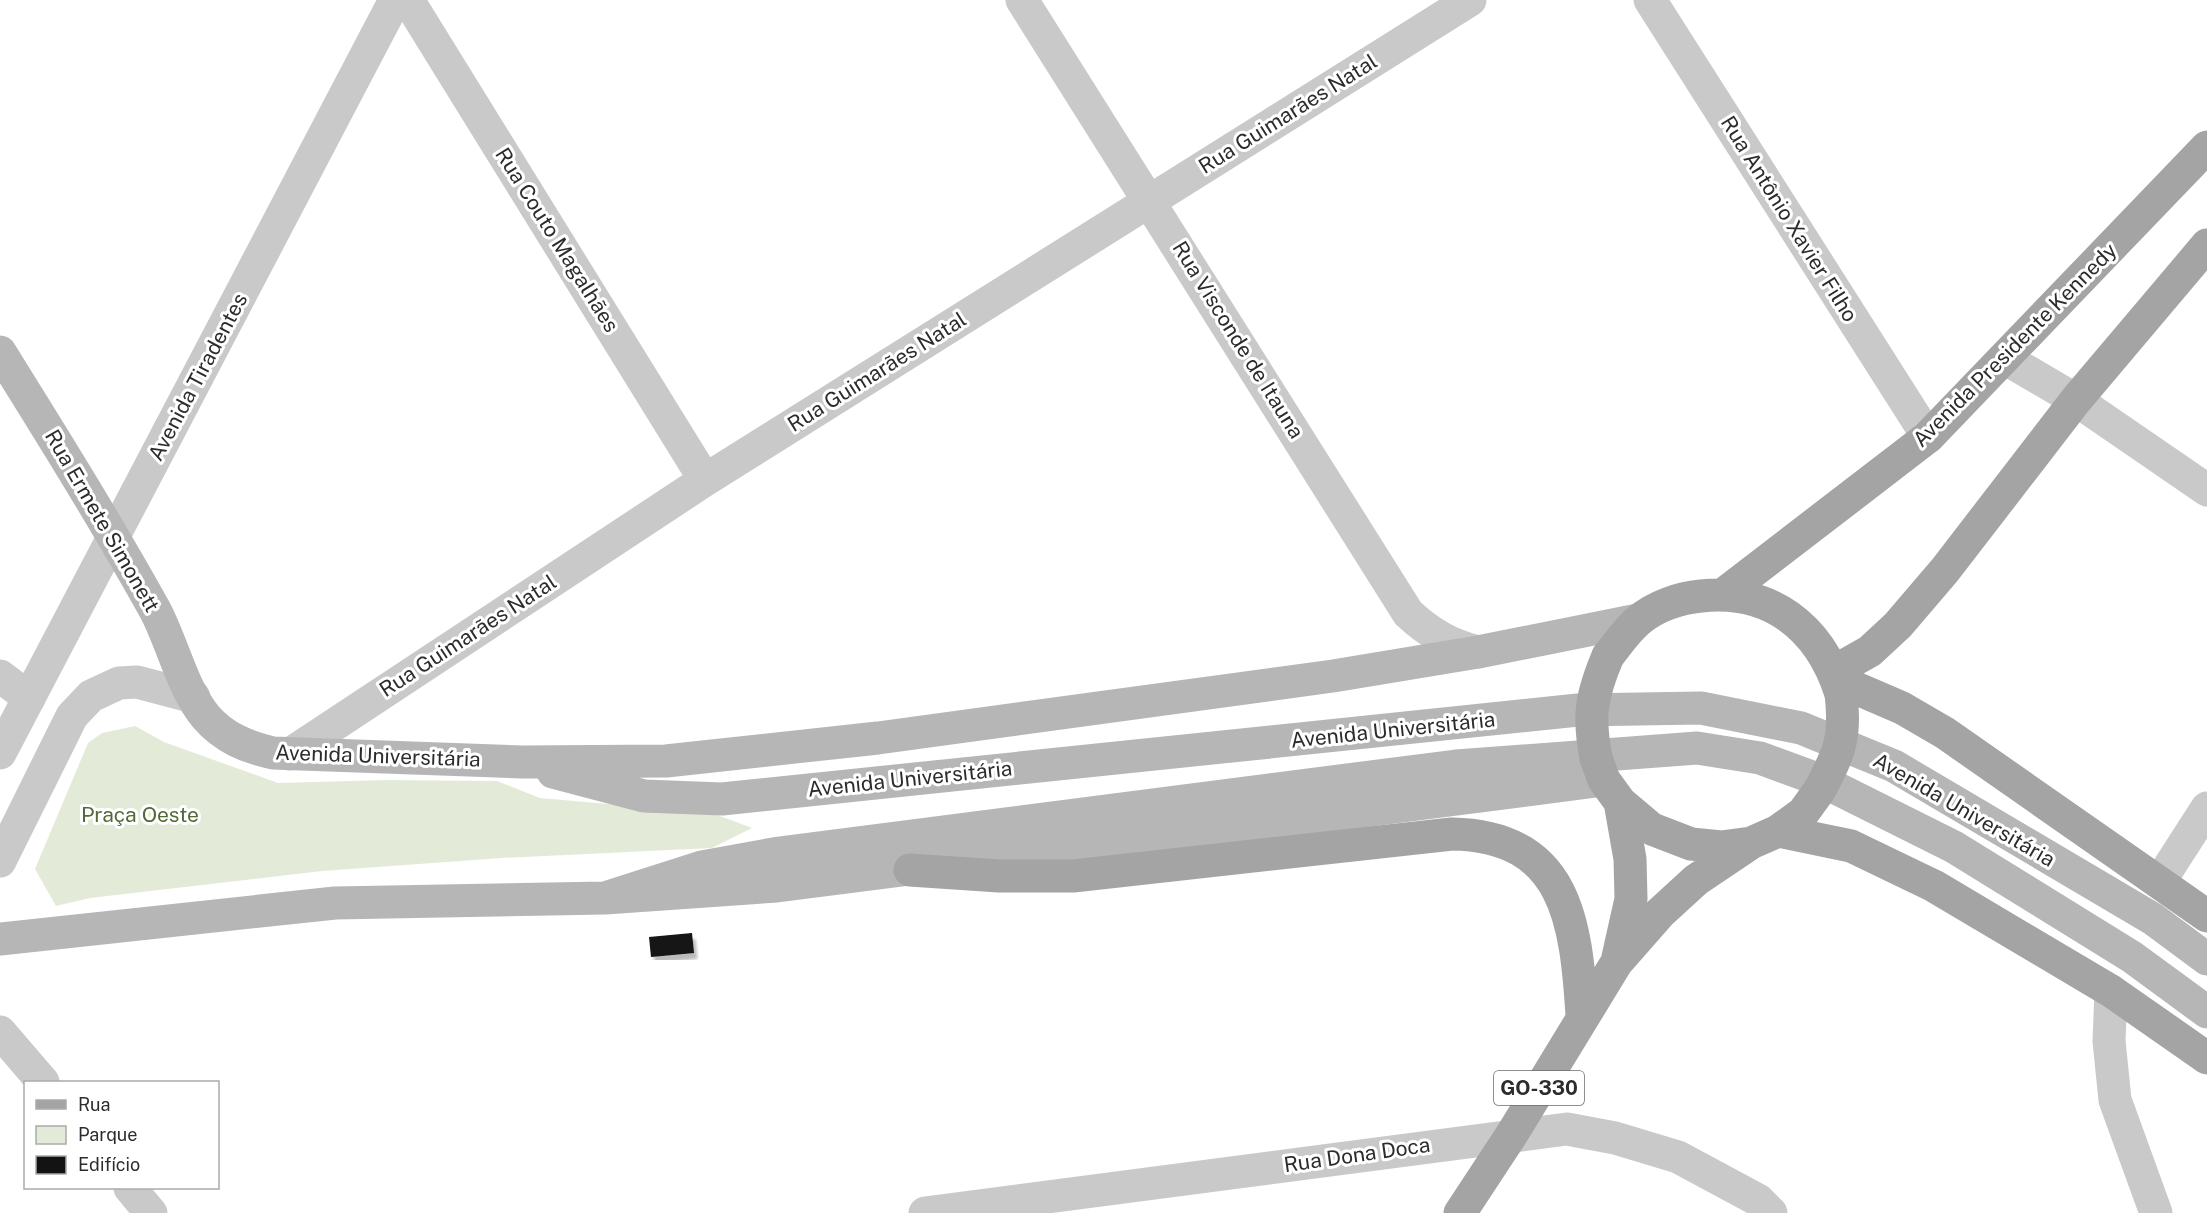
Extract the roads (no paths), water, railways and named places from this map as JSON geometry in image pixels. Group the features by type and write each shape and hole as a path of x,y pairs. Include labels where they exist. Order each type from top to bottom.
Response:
{"main road":[{"name":"Avenida Presidente Kennedy","path":"1725,593 1928,437 2006,359 2207,147"},
{"path":"1837,682 1898,625 1945,570 2076,400 2207,245"},
{"name":"Rua Ermete Simonett","path":"0,352 114,536 159,618 194,697"},
{"path":"1725,593 1764,602 1799,623 1825,654 1837,682 1844,717 1839,753 1819,791 1803,813 1696,880 1660,913 1617,962 1631,899 1630,859 1590,726 1595,687 1608,656 1638,620 1679,598 1725,593"},
{"name":"Avenida Universitária","path":"194,697 205,715 219,731 237,742 258,750 290,754 522,762 666,761 878,738 1333,676 1478,652 1638,620"},
{"path":"1837,682 1902,708 1945,733 2207,916"},
{"name":"Avenida Universitária","path":"522,762 577,780 644,796 722,799 1578,710 1701,708 1801,728 1894,765 2153,919 2207,959"},
{"name":"Avenida Universitária","path":"605,898 702,867 791,851 1456,766 1697,748 1760,758 1820,780 1954,847 2132,957 2207,1012"},
{"name":"Avenida Universitária","path":"0,939 335,903 605,898 777,886 1607,780"},
{"path":"1607,780 1652,829 1691,844 1721,847 1764,837 1851,846 1913,876 2110,991 2207,1058"},
{"path":"910,870 999,876 1073,876 1452,834 1473,834 1513,846 1532,858 1548,873 1560,891 1574,944 1582,1015"},
{"name":"GO-330","path":"1460,1213 1512,1134 1582,1015 1617,962"}],"street":[{"name":"Avenida Tiradentes","path":"0,753 395,0"},
{"name":"Rua Couto Magalhães","path":"408,0 705,480"},
{"name":"Rua Visconde de Itauna","path":"1022,0 1151,200 1408,613 1435,636 1456,646 1478,652"},
{"name":"Rua Guimarães Natal","path":"290,754 705,480 1470,0"},
{"name":"Rua Antônio Xavier Filho","path":"1650,0 1928,437"},
{"path":"2006,359 2076,400 2207,490"},
{"path":"0,676 29,698"},
{"path":"0,861 72,716 91,696 119,683 137,682 194,697"},
{"path":"2160,881 2207,808"},
{"path":"2110,991 2109,1041 2115,1100 2157,1213"},
{"path":"0,1032 41,1081"},
{"name":"Rua Dona Doca","path":"925,1213 1512,1134 1567,1129 1615,1138 1678,1157 1758,1200 1771,1213"},
{"path":"131,1189 151,1213"}],"park label":[{"name":"Praça Oeste","path":"140,815"}]}
